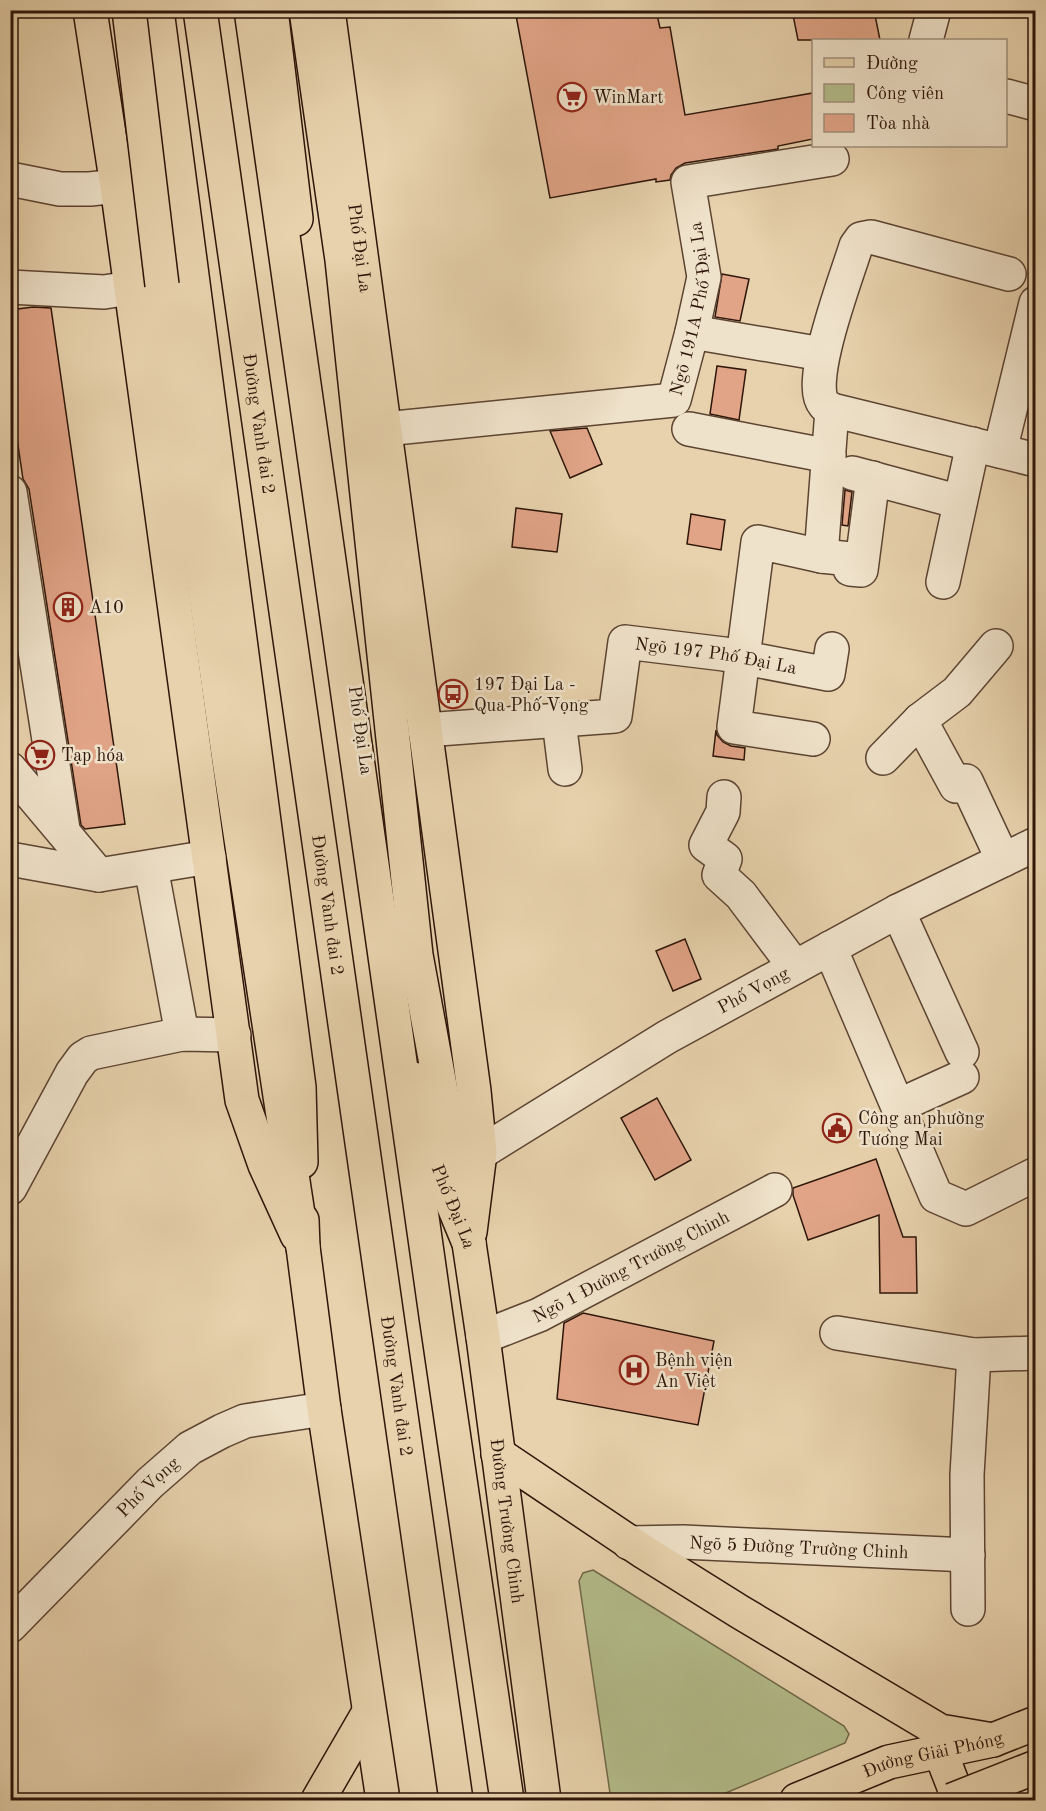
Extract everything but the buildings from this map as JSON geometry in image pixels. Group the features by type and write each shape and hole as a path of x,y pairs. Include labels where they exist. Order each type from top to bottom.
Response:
{"main road":[{"path":"90,10 117,186 242,1100 265,1165 303,1247"},
{"path":"129,10 162,285 230,767 303,1247 324,1409 383,1800"},
{"path":"96,53 145,10"},
{"path":"157,10 299,1087 303,1247"},
{"name":"Đường Vành đai 2","path":"200,10 456,1800"},
{"path":"251,10 434,1304 507,1800"},
{"name":"Phố Đại La","path":"271,10 338,566 396,978 415,1086 437,1166 469,1243"},
{"path":"306,10 342,260 416,955 469,1243"},
{"name":"Phố Đại La","path":"328,10 474,1091 480,1153 469,1243"},
{"name":"Đường Trường Chinh","path":"469,1243 544,1800"},
{"path":"498,1454 629,1543 940,1731 993,1740"},
{"path":"318,1800 369,1712"},
{"name":"Đường Giải Phóng","path":"797,1800 889,1762 993,1740 1035,1723"},
{"path":"940,1751 959,1800"},
{"path":"952,1800 1035,1767"}],"street":[{"path":"926,39 934,10"},
{"path":"1007,97 1035,104"},
{"name":"Ngõ 191A Phố Đại La","path":"385,429 674,400 704,277 688,182 832,159"},
{"path":"10,179 60,189 117,186"},
{"path":"1009,274 871,237 861,239 856,246 822,354 820,393 823,404 832,410 1035,460"},
{"path":"10,287 104,292 130,288"},
{"path":"943,582 960,502 987,448 1035,303"},
{"path":"692,332 822,354"},
{"path":"821,556 832,410"},
{"path":"689,429 828,462 873,478 960,502"},
{"path":"813,739 734,727 732,583 752,586 749,540 821,556 850,559 850,569 861,570 873,478"},
{"path":"10,492 63,829"},
{"name":"Ngõ 197 Phố Đại La","path":"425,730 615,716 625,642 734,656 828,674 832,650"},
{"path":"883,758 920,720 957,692 996,646"},
{"path":"920,720 956,786 966,781 1003,860"},
{"path":"559,721 565,769"},
{"path":"10,769 63,829 99,875"},
{"path":"724,797 723,812 706,845 725,859 719,875 741,895 795,968"},
{"name":"Phố Vọng","path":"480,1153 667,1037 898,911 1035,844"},
{"path":"10,859 99,875 209,857"},
{"path":"151,867 182,1034"},
{"path":"898,911 962,1064 898,1106"},
{"path":"830,948 936,1196 966,1209 1035,1174"},
{"path":"10,1188 72,1073 83,1058 91,1053 182,1034 234,1035"},
{"name":"Ngõ 1 Đường Trường Chinh","path":"483,1337 538,1316 775,1190"},
{"path":"837,1333 974,1355 1035,1353"},
{"path":"968,1609 967,1475 974,1355"},
{"name":"Phố Vọng","path":"10,1626 150,1483 190,1449 245,1421 324,1409"},
{"name":"Ngõ 5 Đường Trường Chinh","path":"629,1543 683,1542 968,1555"}],"green space":[{"path":"593,1570 844,1726 849,1734 845,1743 709,1800 611,1800 579,1581 583,1573"}],"place":[{"name":"WinMart","path":"572,97"},
{"name":"A10","path":"68,607"},
{"name":"197 Đại La - Qua Phố Vọng","path":"453,694"},
{"name":"Tạp hóa","path":"40,755"},
{"name":"Công an phường Tương Mai","path":"837,1128"},
{"name":"Bệnh viện An Việt","path":"634,1370"}]}
